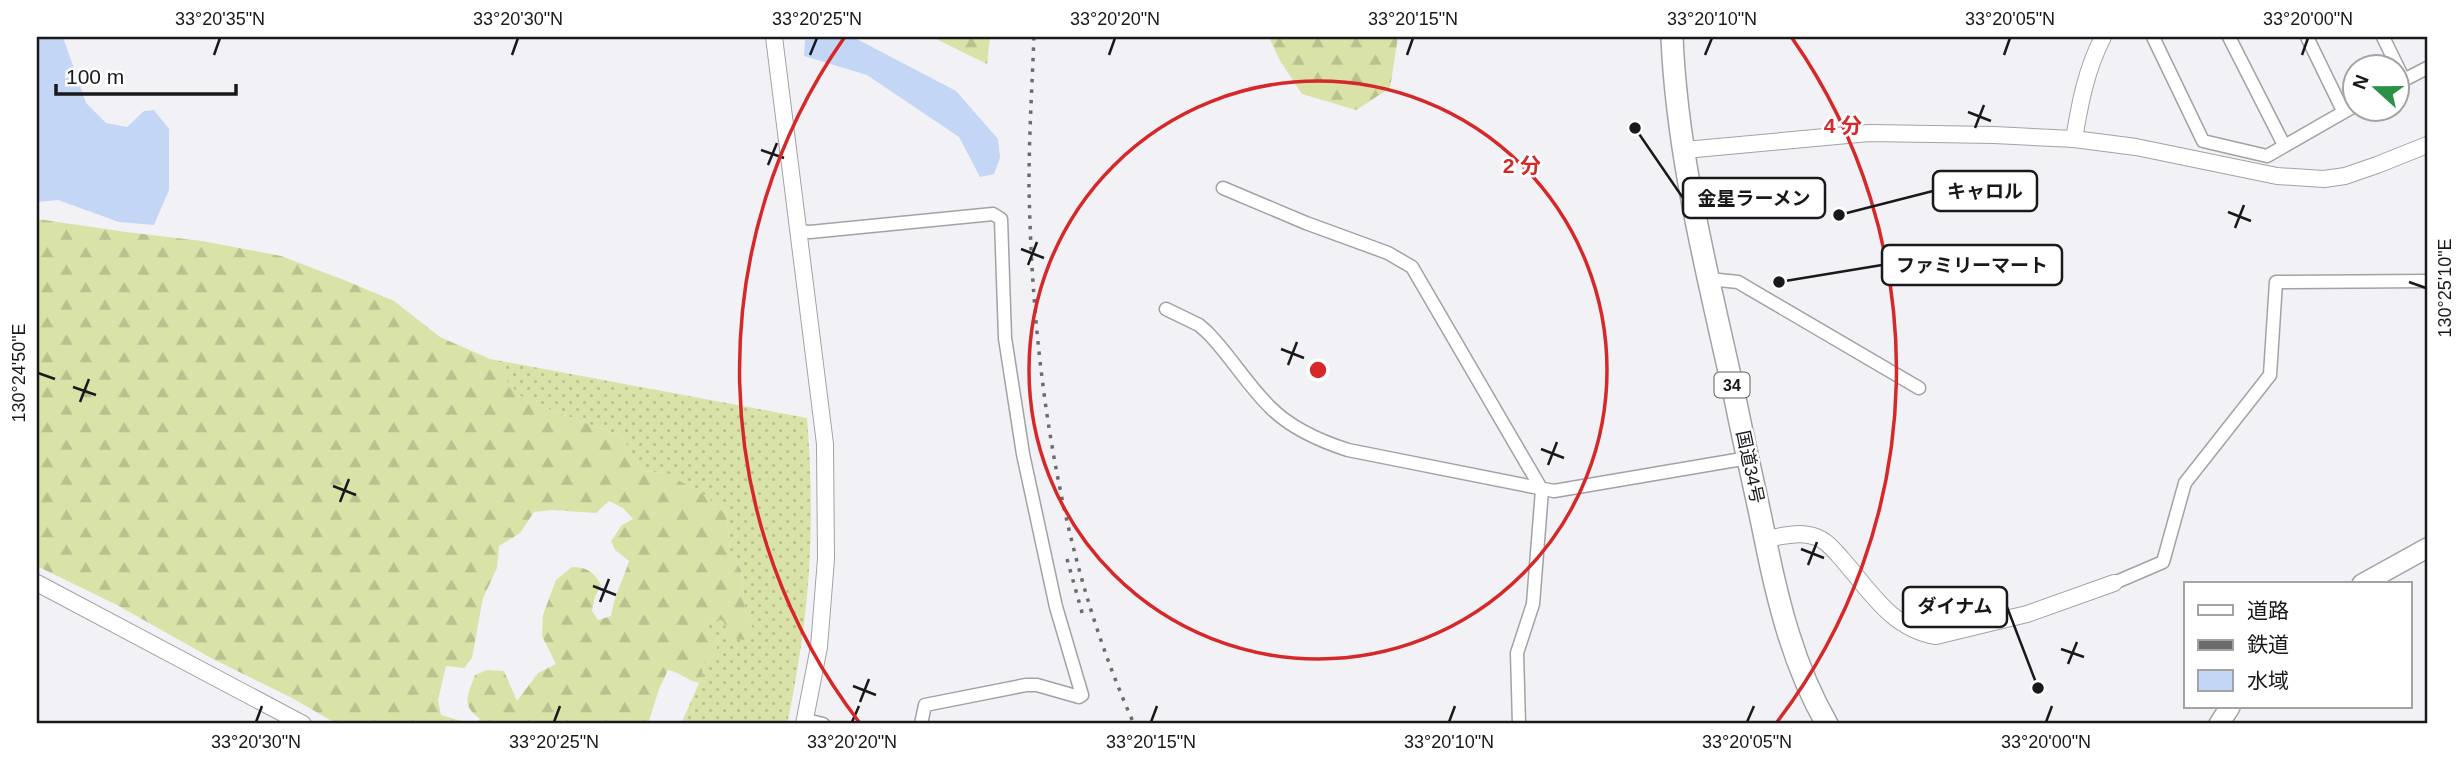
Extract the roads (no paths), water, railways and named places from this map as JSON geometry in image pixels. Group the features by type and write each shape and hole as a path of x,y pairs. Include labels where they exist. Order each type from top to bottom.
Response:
{"highway":[{"name":"国道34号","path":"1672,37 1673,72 1685,150 1709,279 1765,539 1786,630 1826,724"}],"main road":[{"path":"2366,582 2427,548"},
{"path":"2219,724 2229,708"}],"street":[{"path":"768,37 776,56"},
{"path":"774,37 825,444 826,558 819,647 805,722 823,724"},
{"path":"2074,139 2082,89 2103,37"},
{"path":"2153,37 2203,141 2267,156 2342,112"},
{"path":"2229,37 2284,145"},
{"path":"2307,37 2342,109"},
{"path":"1685,150 1869,133 1994,135 2074,139 2136,147 2277,176 2325,179 2367,169 2427,145"},
{"path":"1223,188 1306,223 1388,253 1412,267 1542,490 1533,604 1517,653 1519,724"},
{"path":"797,232 993,214 1001,219 1005,338 1023,454 1056,607 1082,695 1079,697 1037,685 1026,685 925,705 921,724"},
{"path":"1709,279 1738,282 1919,388"},
{"path":"1765,539 1806,534 1827,542 1893,618 1921,634 1936,636 2028,614 2114,583 2164,562 2185,483 2270,374 2276,282 2427,282"},
{"path":"1166,309 1199,325 1207,332 1271,408 1299,429 1323,442 1348,450 1542,490 1567,491 1748,458"},
{"path":"37,583 303,724"}],"water":[{"path":"37,37 63,37 86,103 106,123 127,127 144,111 154,110 169,129 169,190 154,225 119,222 58,200 37,202"},
{"path":"853,37 956,91 998,139 1000,158 994,174 980,177 959,137 867,75 804,56 805,40"}],"railway":[{"path":"1034,37 1029,185 1031,254 1036,323 1054,460 1086,595 1134,724"},
{"path":"1067,559 1083,616"}],"place":[{"name":"金星ラーメン","path":"1635,128"},
{"name":"キャロル","path":"1839,215"},
{"name":"ファミリーマート","path":"1779,282"},
{"name":"ダイナム","path":"2038,688"}]}
